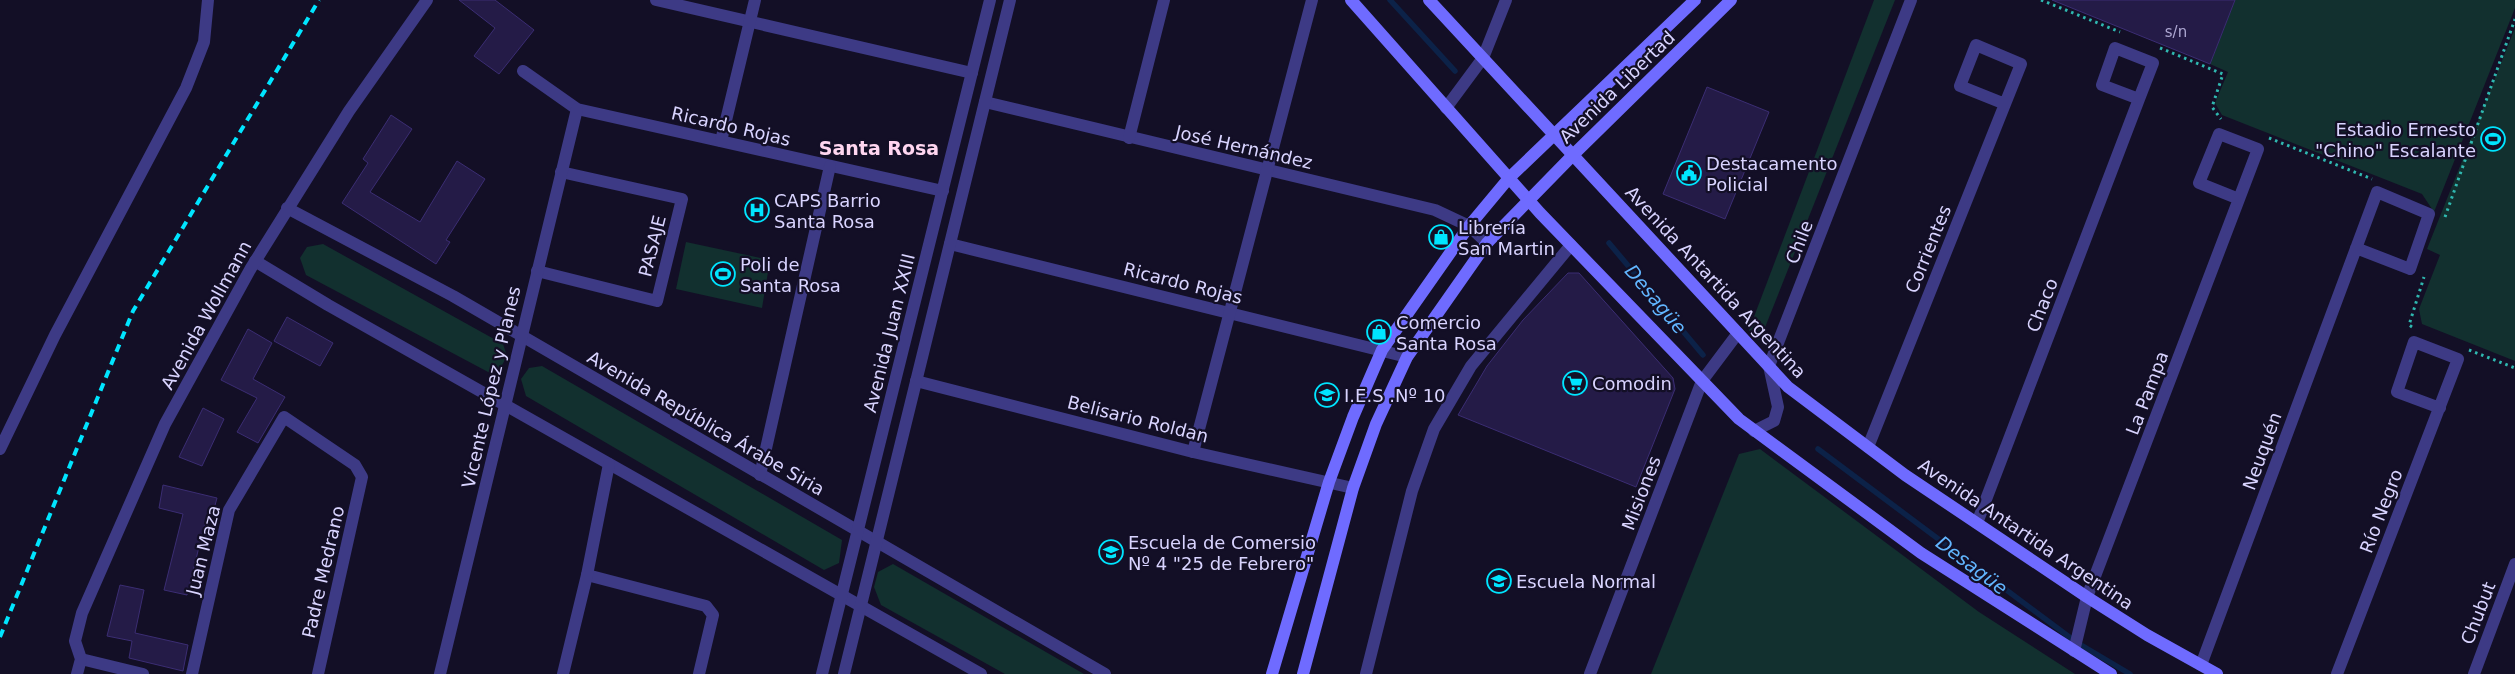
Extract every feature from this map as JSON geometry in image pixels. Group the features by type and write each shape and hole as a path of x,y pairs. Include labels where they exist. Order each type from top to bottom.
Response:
{"street":[{"path":"0,450 55,335 186,88 204,42 208,0"},
{"name":"Avenida Wollmann","path":"77,674 80,659 75,641 82,614 166,424 254,262 349,111 426,0"},
{"path":"656,0 972,73"},
{"path":"721,141 755,0"},
{"name":"Avenida Juan XXIII","path":"822,674 990,0"},
{"path":"844,674 1010,0"},
{"path":"1129,138 1164,0"},
{"path":"1193,452 1312,0"},
{"path":"1351,0 1528,200 1738,419 1921,553 2111,674"},
{"name":"Avenida Antartida Argentina","path":"1429,0 1788,387 1868,447 1977,523 2147,635 2217,674"},
{"path":"1446,108 1483,58 1506,0"},
{"name":"Avenida Libertad","path":"1272,674 1329,482 1353,417 1382,350 1470,226 1509,178 1695,0"},
{"name":"Avenida Libertad","path":"1303,674 1353,488 1376,424 1407,356 1487,243 1573,154 1730,0"},
{"name":"Chile","path":"1769,366 1911,0"},
{"name":"Corrientes","path":"1868,447 2021,64 1976,46 1960,86 2005,104"},
{"name":"Chaco","path":"1977,523 2153,63 2115,48 2102,85 2139,99"},
{"name":"Ricardo Rojas","path":"523,71 577,109 943,191"},
{"name":"José Hernández","path":"985,102 1435,210 1470,226 1487,243"},
{"name":"Vicente López y Planes","path":"440,674 577,109"},
{"name":"La Pampa","path":"2074,651 2088,597 2239,200 2258,149 2219,134 2199,183 2239,200"},
{"path":"760,475 830,166"},
{"name":"PASAJE","path":"537,271 657,301 682,199 561,172"},
{"name":"Neuquén","path":"2201,665 2356,248 2378,192 2429,214 2410,269 2356,248"},
{"name":"Avenida República Árabe Siria","path":"288,208 453,296 1104,674"},
{"name":"Ricardo Rojas","path":"950,244 1407,356"},
{"path":"1366,674 1412,490 1434,429 1471,366 1571,245"},
{"path":"254,262 981,674"},
{"name":"Misiones","path":"1590,674 1702,381 1738,333"},
{"name":"Río Negro","path":"2337,674 2440,408 2458,360 2414,342 2397,392 2440,408"},
{"path":"1754,430 1774,421 1778,407 1769,366"},
{"name":"Belisario Roldan","path":"916,380 1193,452 1353,488"},
{"name":"Juan Maza","path":"192,674 229,510 284,417 355,465 362,477"},
{"path":"563,674 587,575 609,464"},
{"name":"Padre Medrano","path":"318,674 362,477"},
{"name":"Chubut","path":"2474,674 2515,564"},
{"path":"587,575 706,606 713,615 698,674"},
{"path":"80,659 142,674"}],"path":[{"path":"2041,0 2123,33"},
{"path":"2444,220 2515,19"},
{"path":"2150,44 2224,74 2212,107 2220,118 2229,122"},
{"path":"2264,136 2381,182"},
{"path":"2418,329 2409,325 2426,270"},
{"path":"2462,347 2515,368"}],"green space":[{"path":"1874,0 1895,0 1760,340 1753,339 1749,330"},
{"path":"2235,0 2515,0 2515,8 2434,212 2422,194 2222,115 2215,103 2228,72 2210,64"},
{"name":"Estadio Ernesto \"Chino\" Escalante","path":"2515,28 2515,361 2422,324 2419,309 2440,255 2427,249"},
{"name":"Poli de Santa Rosa","path":"686,242 770,260 762,308 676,289"},
{"path":"323,244 503,344 507,356 501,367 490,373 306,275 300,258 307,247"},
{"path":"542,366 842,540 839,563 824,570 526,396 521,379 529,368"},
{"path":"1760,449 1979,612 2075,674 1651,674 1739,454"},
{"path":"893,564 1084,674 1005,674 881,605 874,587 878,572"}],"building":[{"path":"459,0 495,0 534,30 499,74 474,56 495,28"},
{"path":"2052,0 2235,0 2210,64"},
{"path":"1707,87 1769,112 1725,219 1663,194"},
{"path":"391,115 412,129 370,192 420,222 457,161 485,179 446,240 450,242 436,264 342,203 368,163 363,159"},
{"name":"Comodin","path":"1568,273 1579,273 1673,378 1675,389 1636,487 1458,415 1487,366 1523,320"},
{"path":"287,317 333,343 320,366 274,341"},
{"path":"248,329 272,343 253,379 285,397 258,443 237,432 257,398 221,380"},
{"path":"203,408 224,419 202,466 179,457"},
{"path":"163,485 217,498 211,520 206,519 187,595 164,590 183,514 159,508"},
{"path":"120,585 144,590 135,633 188,645 183,671 129,658 132,641 107,636"}],"waterway":[{"name":"Desagüe","path":"1390,0 1455,71"},
{"name":"Desagüe","path":"1609,243 1703,355"},
{"name":"Desagüe","path":"1818,449 2076,642 2130,674"}],"railway":[{"path":"0,637 133,311 319,0"}],"place":[{"name":"Estadio Ernesto \"Chino\" Escalante","path":"2493,139"},
{"name":"Destacamento Policial","path":"1689,173"},
{"name":"CAPS Barrio Santa Rosa","path":"757,210"},
{"name":"Librería San Martin","path":"1441,237"},
{"name":"Poli de Santa Rosa","path":"723,274"},
{"name":"Comercio Santa Rosa","path":"1379,332"},
{"name":"Comodin","path":"1575,383"},
{"name":"I.E.S .Nº 10","path":"1327,395"},
{"name":"Escuela de Comersio Nº 4 \"25 de Febrero\"","path":"1111,552"},
{"name":"Escuela Normal","path":"1499,581"}],"district":[{"name":"Santa Rosa","path":"879,148"}]}
